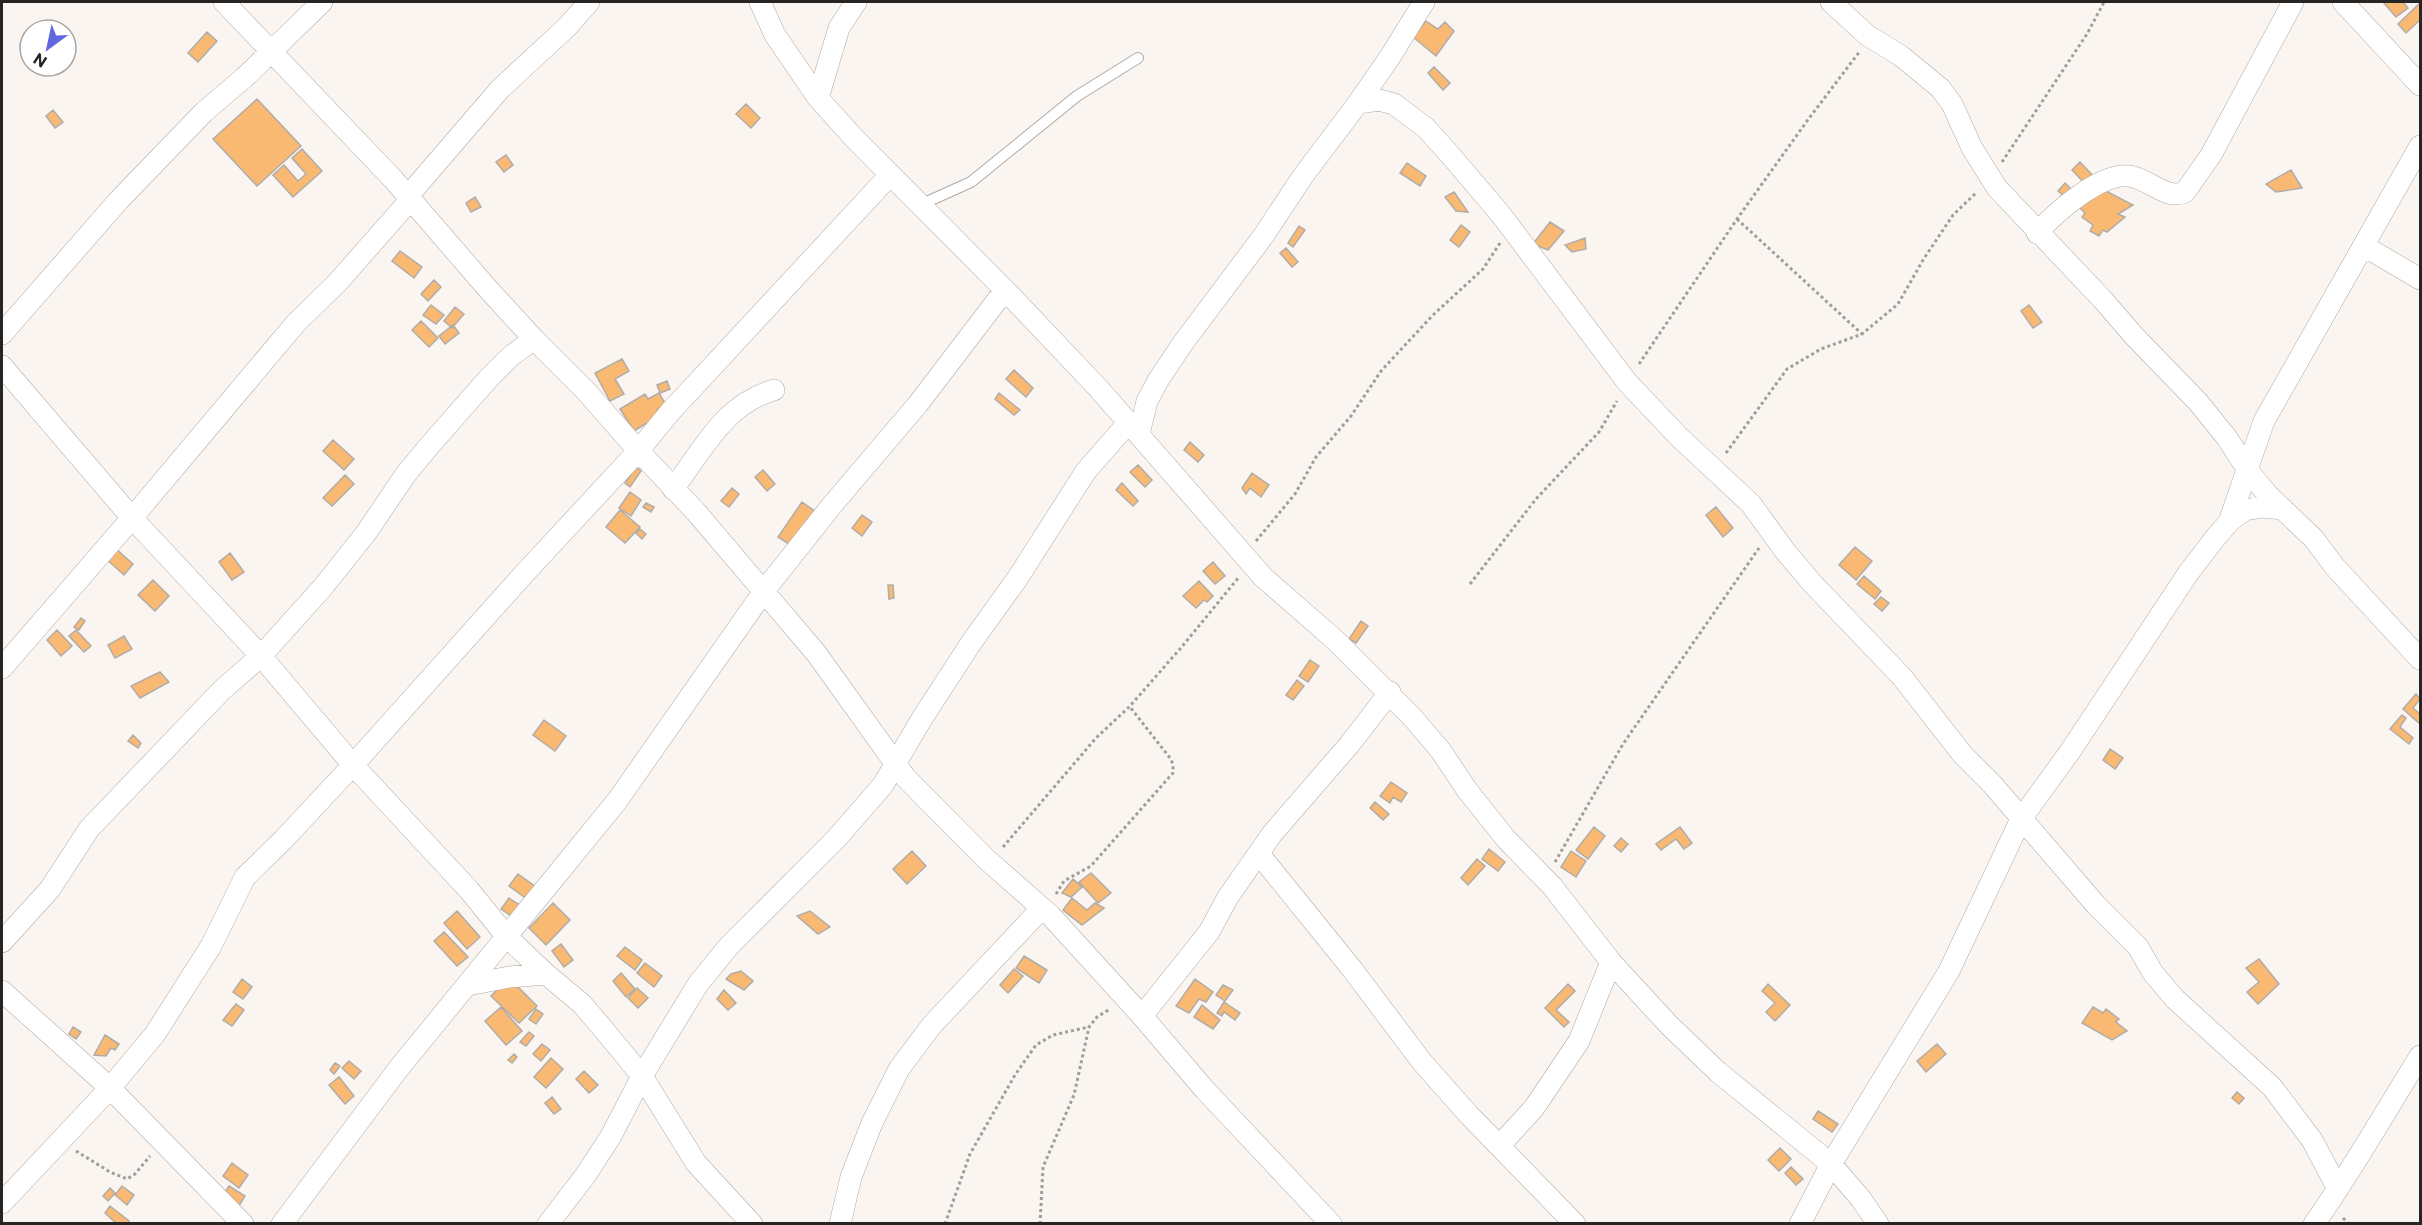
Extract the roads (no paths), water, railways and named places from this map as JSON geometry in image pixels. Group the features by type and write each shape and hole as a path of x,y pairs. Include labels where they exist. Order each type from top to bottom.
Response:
{"street":[{"path":"224,2 410,197 534,339 585,390 764,591 816,653 854,703 896,765 925,798 990,862 1046,912 1143,1016 1205,1090 1330,1224"},
{"path":"2,334 118,200 204,112 245,77 322,2"},
{"path":"2,668 296,323 337,283 500,89 567,27 589,2"},
{"path":"760,2 775,35 818,98 1110,401 1263,577 1334,639 1390,693 1441,751 1467,790 1506,839 1545,879 1611,962 1670,1025 1718,1072 1832,1164 1878,1224"},
{"path":"818,98 839,28 856,2"},
{"path":"548,1224 585,1176 611,1136 642,1076 698,984 729,946 867,806 896,765 921,720 971,643 1017,579 1086,471 1134,428 1147,401 1183,344 1227,287 1303,176 1358,103 1424,2"},
{"path":"1831,2 1867,35 1901,56 1940,88 1952,104 1972,147 1997,188 2198,402 2268,495 2314,539 2335,567 2421,659"},
{"path":"2037,232 2060,210 2111,178 2131,176 2169,193 2178,195 2185,192 2211,155 2294,2"},
{"path":"2343,2 2421,85"},
{"path":"1358,103 1379,100 1394,104 1417,121 1472,179 1628,382 1679,437 1715,468 1751,504 1812,583 1902,677 1963,755 1992,784 2096,905 2138,947 2153,973 2175,999 2272,1087 2312,1140 2338,1189"},
{"path":"2229,522 2264,421 2421,146"},
{"path":"2,1203 110,1088 155,1034 211,946 245,877 353,765 523,575 638,451 671,411 890,175"},
{"path":"2364,246 2421,279"},
{"path":"282,1224 399,1068 617,801 764,591 918,404 1005,290"},
{"path":"2,942 50,889 89,829 222,690 261,656 330,578 430,445 488,379 511,356 534,339"},
{"path":"2,366 132,518 261,656 353,765 469,890 507,937 582,1004 642,1076 696,1163 752,1224"},
{"path":"1110,401 1133,400 1156,387"},
{"path":"673,489 713,432 754,395 774,390"},
{"path":"1800,1224 1832,1164 1949,971 2021,819 2069,753 2189,572 2229,522 2246,510 2262,507 2283,508"},
{"path":"1143,1016 1209,932 1228,897 1272,834 1390,693"},
{"path":"1259,854 1352,969 1422,1062 1575,1224"},
{"path":"840,1224 851,1177 872,1123 900,1069 932,1025 1046,912"},
{"path":"1499,1146 1534,1108 1579,1041 1611,962"},
{"path":"468,985 509,977 546,974"},
{"path":"2,991 110,1088 243,1224"},
{"path":"2314,1224 2421,1056"}],"lane":[{"path":"920,206 971,182 1077,96 1138,58"}]}
